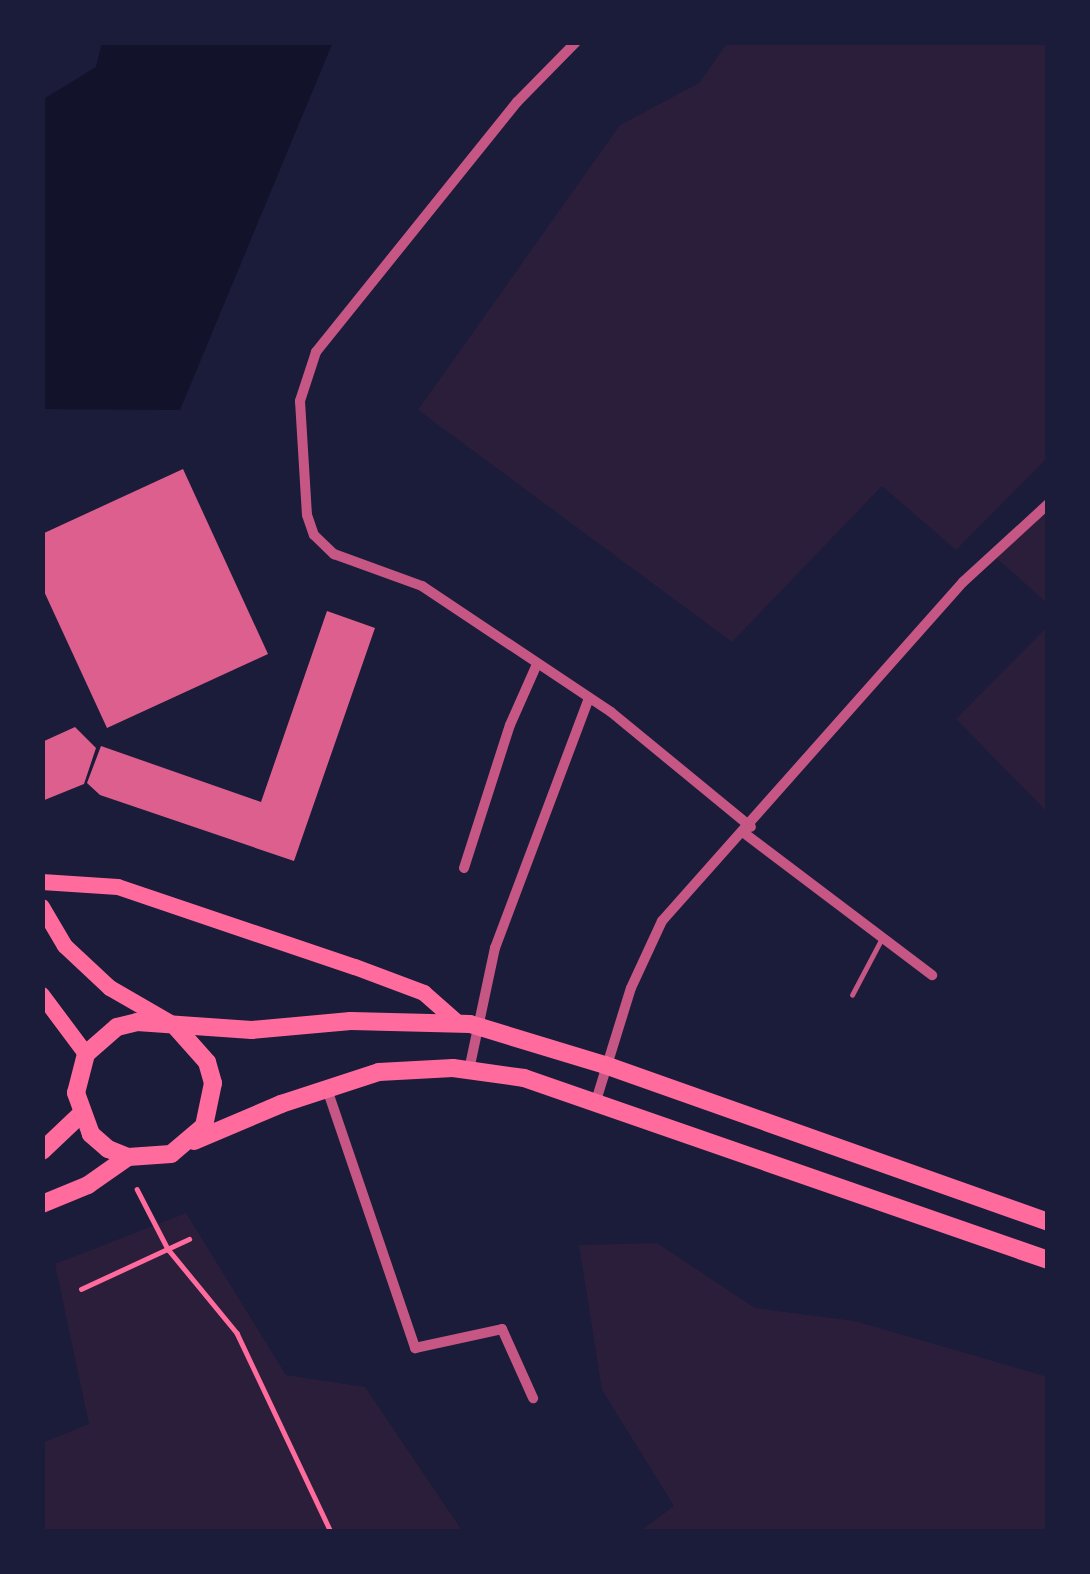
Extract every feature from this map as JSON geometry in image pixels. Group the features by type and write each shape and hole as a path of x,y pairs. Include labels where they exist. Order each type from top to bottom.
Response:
{"highway":[{"path":"1048,1222 605,1065 467,1024 351,1021 252,1030 137,1022 117,1027 86,1054 76,1093 80,1115 91,1134 128,1157 149,1159 379,1072 469,1070 524,1078 1048,1260"},
{"path":"175,1026 207,1061 213,1083 204,1126 189,1143"},
{"path":"42,1150 80,1115"},
{"path":"42,1204 88,1185 128,1157"}],"main road":[{"path":"42,882 118,886 424,993 467,1024"},
{"path":"42,907 65,946 110,988 175,1026"},
{"path":"42,995 86,1054"}],"street":[{"path":"575,42 517,102 316,352 300,401 301,455 314,535 334,554 422,586 611,712 747,830 932,975"},
{"path":"595,1105 605,1065 662,921 963,582 1048,504"},
{"path":"464,868 510,725 537,664"},
{"path":"469,1070 467,1024 588,700"},
{"path":"327,1089 415,1348 502,1329 533,1398"}],"lane":[{"path":"852,995 882,938"}],"path":[{"path":"136,1189 168,1249 237,1333 332,1532"},
{"path":"81,1289 189,1240"},
{"path":"805,1532 835,1532"}],"shaded area":[{"path":"102,42 333,42 180,410 42,409 42,100 96,67"},
{"path":"728,42 1048,42 1048,457 956,550 882,486 732,642 418,410 620,125 699,83"},
{"path":"1048,505 1048,604 993,555"},
{"path":"1048,626 1048,813 956,719"},
{"path":"186,1213 286,1375 365,1387 463,1532 42,1532 42,1443 89,1424 55,1264"},
{"path":"657,1243 755,1308 855,1321 1048,1377 1048,1532 639,1532 674,1506 602,1390 579,1245"}],"building":[{"path":"183,469 268,654 107,728 42,587 42,534"},
{"path":"327,611 375,628 294,861 100,795 87,783 101,746 261,802"},
{"path":"75,727 96,748 84,784 42,801 42,742"}]}
